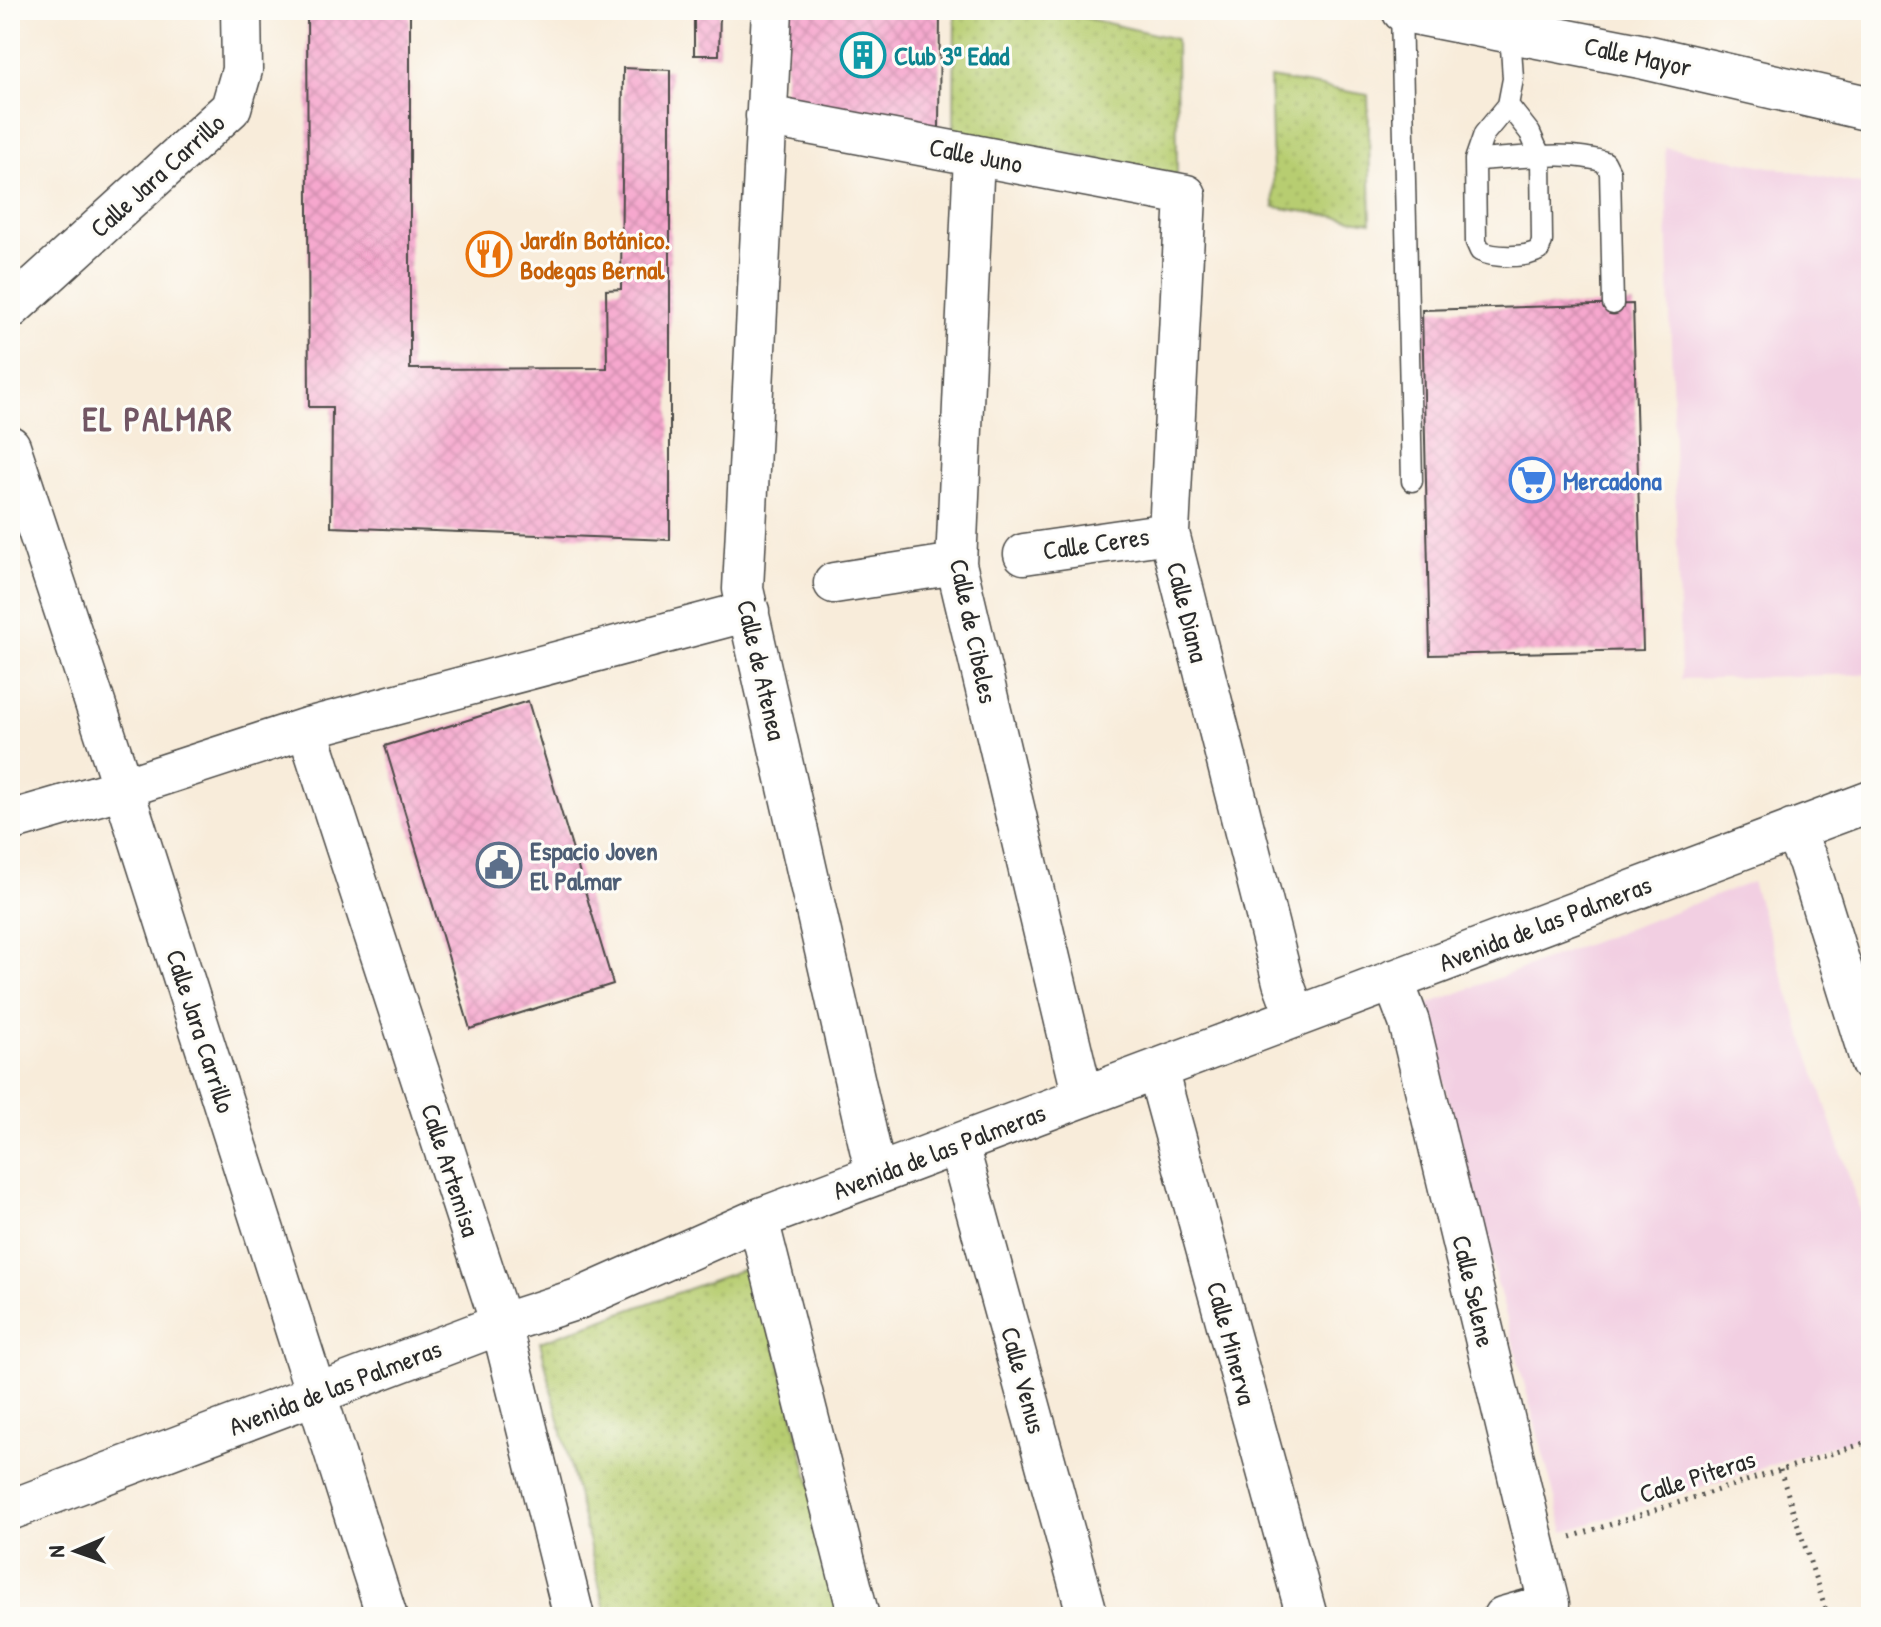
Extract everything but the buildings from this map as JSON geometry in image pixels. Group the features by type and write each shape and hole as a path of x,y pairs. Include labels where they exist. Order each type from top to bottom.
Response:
{"street":[{"name":"Calle Jara Carrillo","path":"10,309 231,108 242,70 241,10"},
{"name":"Calle de Atenea","path":"772,10 743,589 876,1175"},
{"name":"Calle Mayor","path":"1402,10 1645,57 1871,109"},
{"name":"Calle Juno","path":"766,116 1186,195"},
{"name":"Calle de Cibeles","path":"974,155 956,564 1083,1097"},
{"name":"Calle Diana","path":"1186,195 1169,533 1283,982 1296,1017"},
{"name":"Calle Jara Carrillo","path":"10,446 123,788 387,1617"},
{"name":"Calle Ceres","path":"1024,554 1169,533"},
{"path":"834,583 956,564"},
{"path":"10,821 307,728 749,611"},
{"name":"Calle Artemisa","path":"307,728 501,1324 574,1617"},
{"name":"Avenida de las Palmeras","path":"10,1510 501,1324 578,1299 758,1219 1871,801"},
{"path":"1792,830 1808,861 1871,1063"},
{"name":"Calle Selene","path":"1393,980 1409,1022 1549,1604 1503,1617"},
{"name":"Calle Minerva","path":"1157,1069 1307,1617"},
{"name":"Calle Venus","path":"958,1144 1088,1617"},
{"path":"758,1219 859,1617"}],"lane":[{"path":"1402,10 1412,481"},
{"path":"1508,105 1530,133 1541,158 1542,241 1539,250 1532,254 1487,255 1480,251 1476,242 1475,160 1484,134 1508,105 1513,79 1510,31"},
{"path":"1475,160 1592,158 1605,162 1610,172 1613,304"}],"path":[{"name":"Calle Piteras","path":"1536,1549 1871,1441"},
{"path":"1780,1470 1828,1617"}],"shaded area":[{"path":"1665,147 1871,186 1871,674 1681,679"},
{"path":"1752,882 1871,1243 1871,1433 1564,1532 1423,1006"}],"green space":[{"path":"955,10 1051,10 1176,39 1177,175 954,131"},
{"path":"1270,78 1368,95 1371,222 1274,207"},
{"path":"755,1265 844,1617 607,1617 540,1342"}],"place":[{"name":"Club 3ª Edad","path":"863,55"},
{"name":"Jardín Botánico. Bodegas Bernal","path":"489,254"},
{"name":"Mercadona","path":"1532,480"},
{"name":"Espacio Joven El Palmar","path":"499,865"}],"district":[{"name":"EL PALMAR","path":"158,419"}]}
